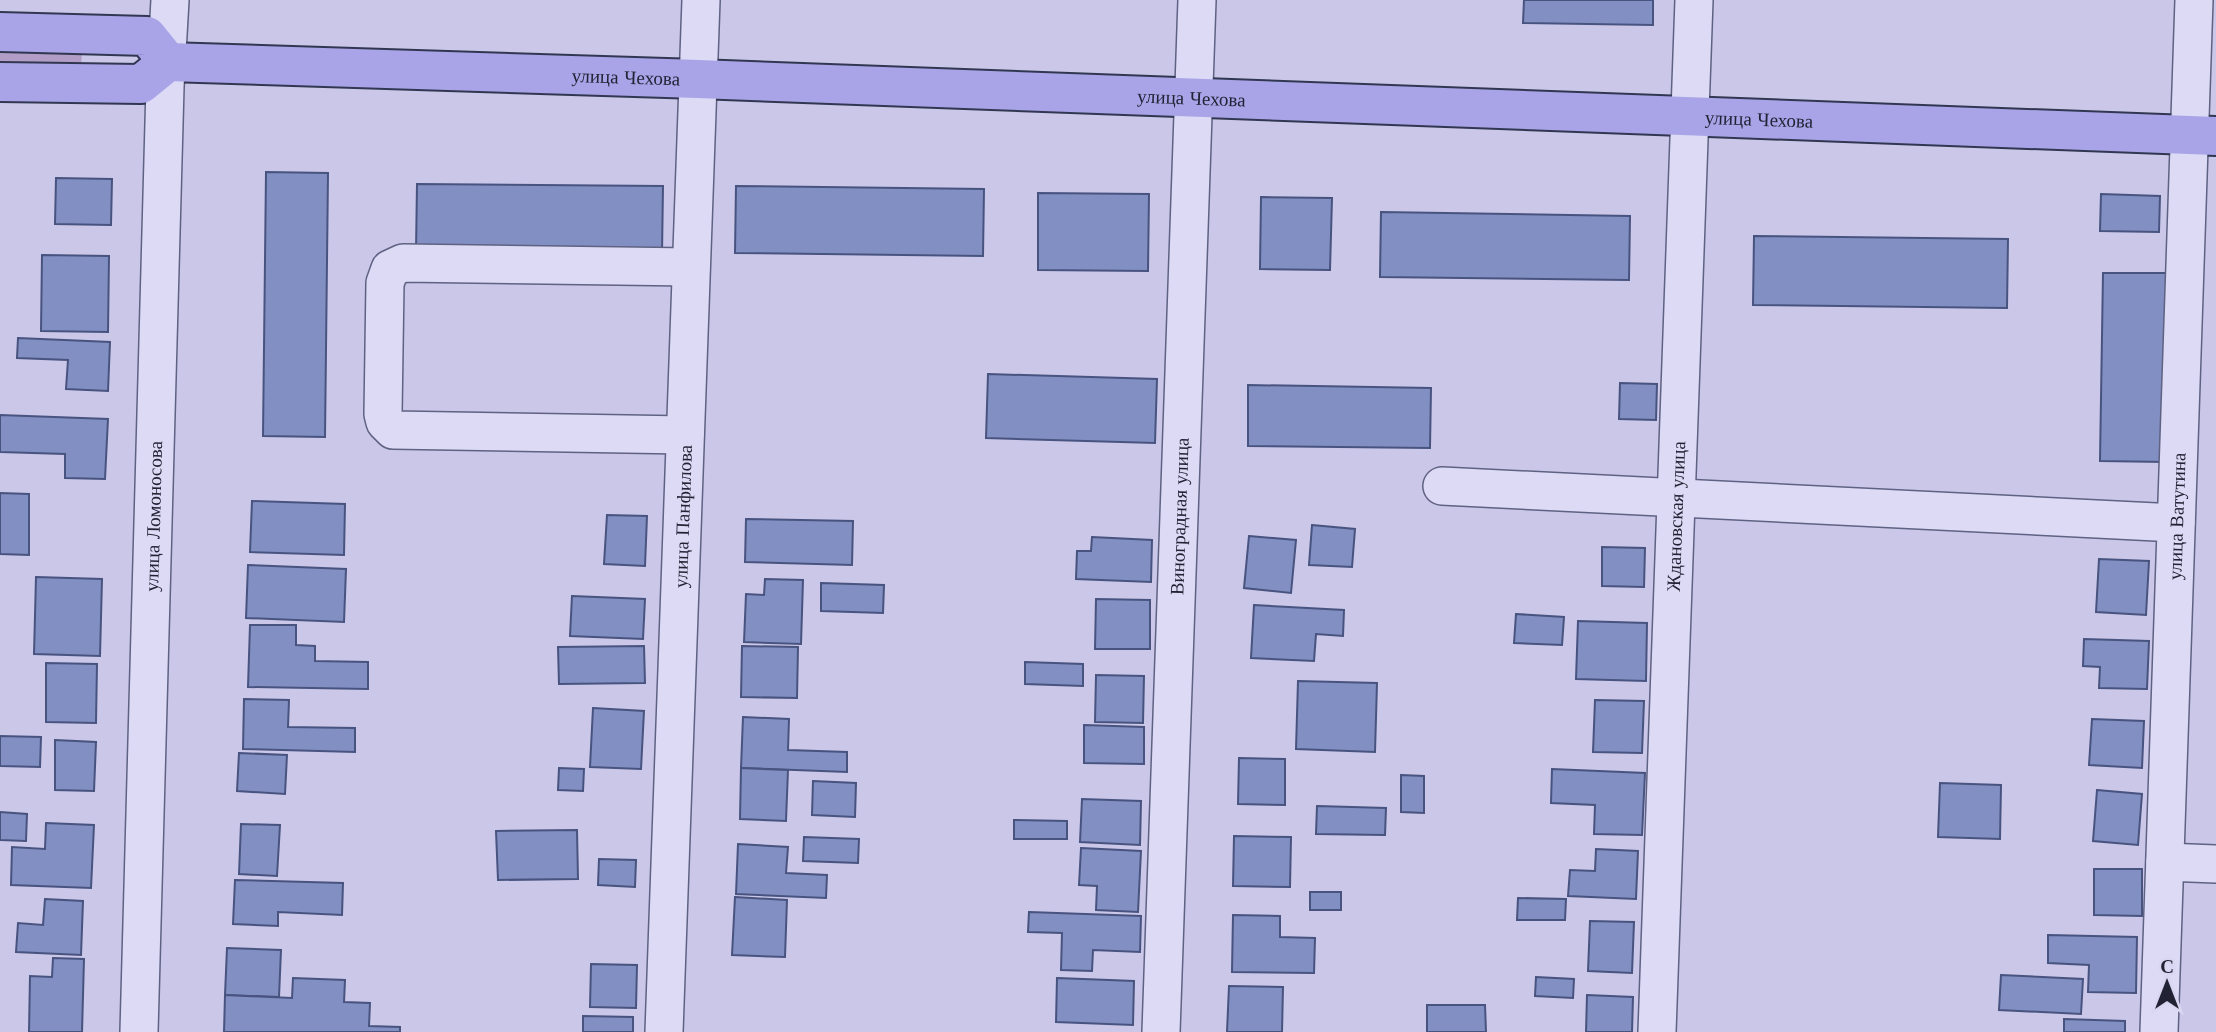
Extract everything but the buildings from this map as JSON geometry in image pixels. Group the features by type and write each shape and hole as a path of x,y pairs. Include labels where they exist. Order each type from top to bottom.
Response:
{"main road":[{"path":"0,32 147,36 168,62 141,84 0,82"},
{"name":"улица Чехова","path":"168,62 2203,135"}],"street":[{"name":"улица Ломоносова","path":"139,1032 170,0"},
{"name":"улица Панфилова","path":"664,1032 701,0"},
{"name":"Виноградная улица","path":"1161,1032 1197,0"},
{"name":"Ждановская улица","path":"1657,1032 1694,0"},
{"name":"улица Ватутина","path":"2159,1032 2176,523 2203,135 2194,0"},
{"path":"685,435 393,430 385,422 383,414 385,284 390,269 403,264 691,267"},
{"path":"1442,486 2176,523"},
{"path":"2165,862 2216,864"}],"shaded area":[{"path":"0,47 82,50 81,70 0,68"}]}
